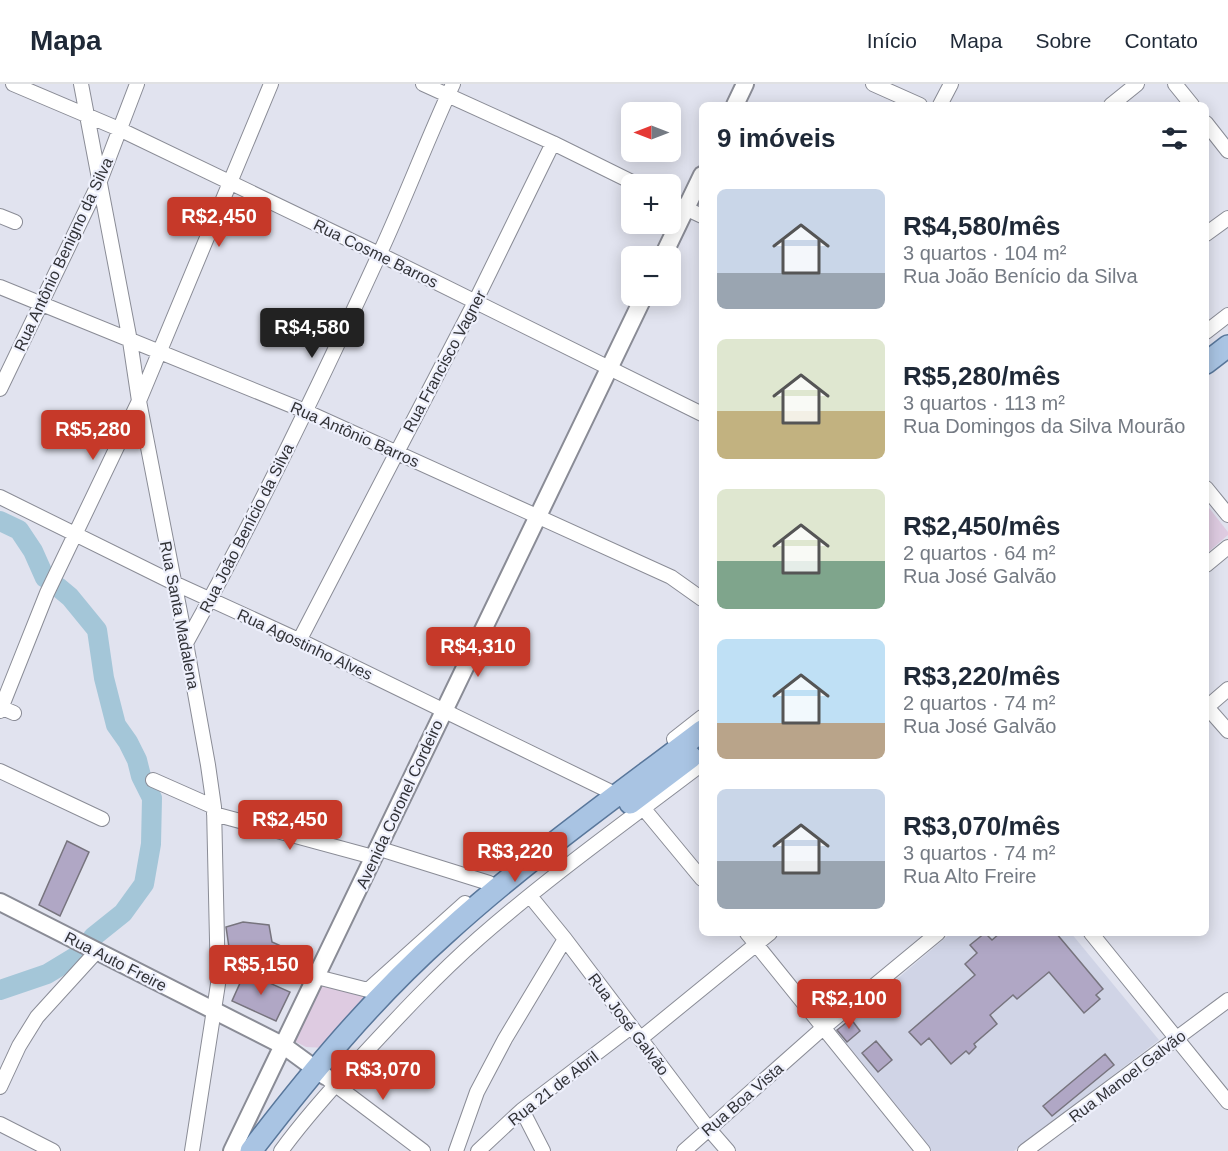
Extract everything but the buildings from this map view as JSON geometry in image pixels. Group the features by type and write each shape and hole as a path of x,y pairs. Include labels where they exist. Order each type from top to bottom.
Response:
{"main road":[{"path":"1209,344 1228,329"},
{"path":"1209,361 1228,346"},
{"path":"268,1151 325,1077 421,966 655,776 699,733"},
{"path":"655,776 699,750"},
{"path":"251,1151 325,1077"}],"street":[{"name":"Rua Cosme Barros","path":"14,84 119,129 379,254 699,412"},
{"name":"Rua Santa Madalena","path":"81,84 186,643 214,811 218,984 192,1151"},
{"name":"Rua Antônio Benigno da Silva","path":"0,389 100,182 137,84"},
{"path":"4,710 47,593 139,401 271,84"},
{"path":"423,84 451,89 621,177"},
{"path":"736,102 745,84"},
{"path":"873,84 913,102"},
{"path":"942,102 951,84"},
{"path":"1115,102 1137,84"},
{"path":"1175,84 1190,102"},
{"name":"Rua João Benício da Silva","path":"186,643 211,599 305,411 379,254 451,89"},
{"path":"1209,127 1228,151"},
{"name":"Rua Francisco Vagner","path":"299,641 475,302 553,143"},
{"path":"668,246 699,181"},
{"path":"681,206 699,214"},
{"path":"0,216 15,222"},
{"path":"1209,232 1228,218"},
{"name":"Rua Antônio Barros","path":"0,287 305,411 671,577 699,597"},
{"name":"Avenida Coronel Cordeiro","path":"232,1151 639,306"},
{"path":"1209,330 1228,315"},
{"path":"1209,492 1228,514"},
{"name":"Rua Agostinho Alves","path":"0,497 174,583 609,791"},
{"path":"1209,563 1228,547"},
{"path":"1209,705 1228,689"},
{"path":"1209,710 1228,731"},
{"path":"421,966 440,923 699,719"},
{"path":"317,976 368,990 479,938 699,766"},
{"path":"0,771 102,819"},
{"path":"153,780 214,811 489,883"},
{"path":"644,809 699,875"},
{"name":"Rua José Galvão","path":"530,896 728,1151"},
{"name":"Rua Auto Freire","path":"0,902 284,1046 325,1077"},
{"path":"749,936 923,1151"},
{"path":"640,1039 766,936"},
{"name":"Rua Boa Vista","path":"684,1151 823,1028 934,936"},
{"path":"1093,936 1228,1102"},
{"path":"456,1151 477,1092 505,1039 565,939"},
{"path":"0,1087 19,1046 37,1017 97,951"},
{"name":"Rua Manoel Galvão","path":"1025,1151 1228,1000"},
{"name":"Rua 21 de Abril","path":"478,1151 522,1110 631,1027"},
{"path":"281,1151 325,1077 423,1151"},
{"path":"522,1110 543,1151"},
{"path":"0,1124 53,1151"}],"shaded area":[{"path":"1209,508 1228,532 1228,535 1209,551"},
{"path":"947,936 1073,936 1159,1040 1014,1151 932,1151 836,1031"},
{"path":"320,984 357,995 368,995 326,1048 306,1047 294,1041"}],"waterway":[{"path":"0,521 19,530 33,551 45,578"},
{"path":"58,587 70,597 97,630 104,678 116,725 137,760 141,776 152,798 151,844 144,884 123,913 93,937"},
{"path":"0,990 47,974 80,954"}]}
